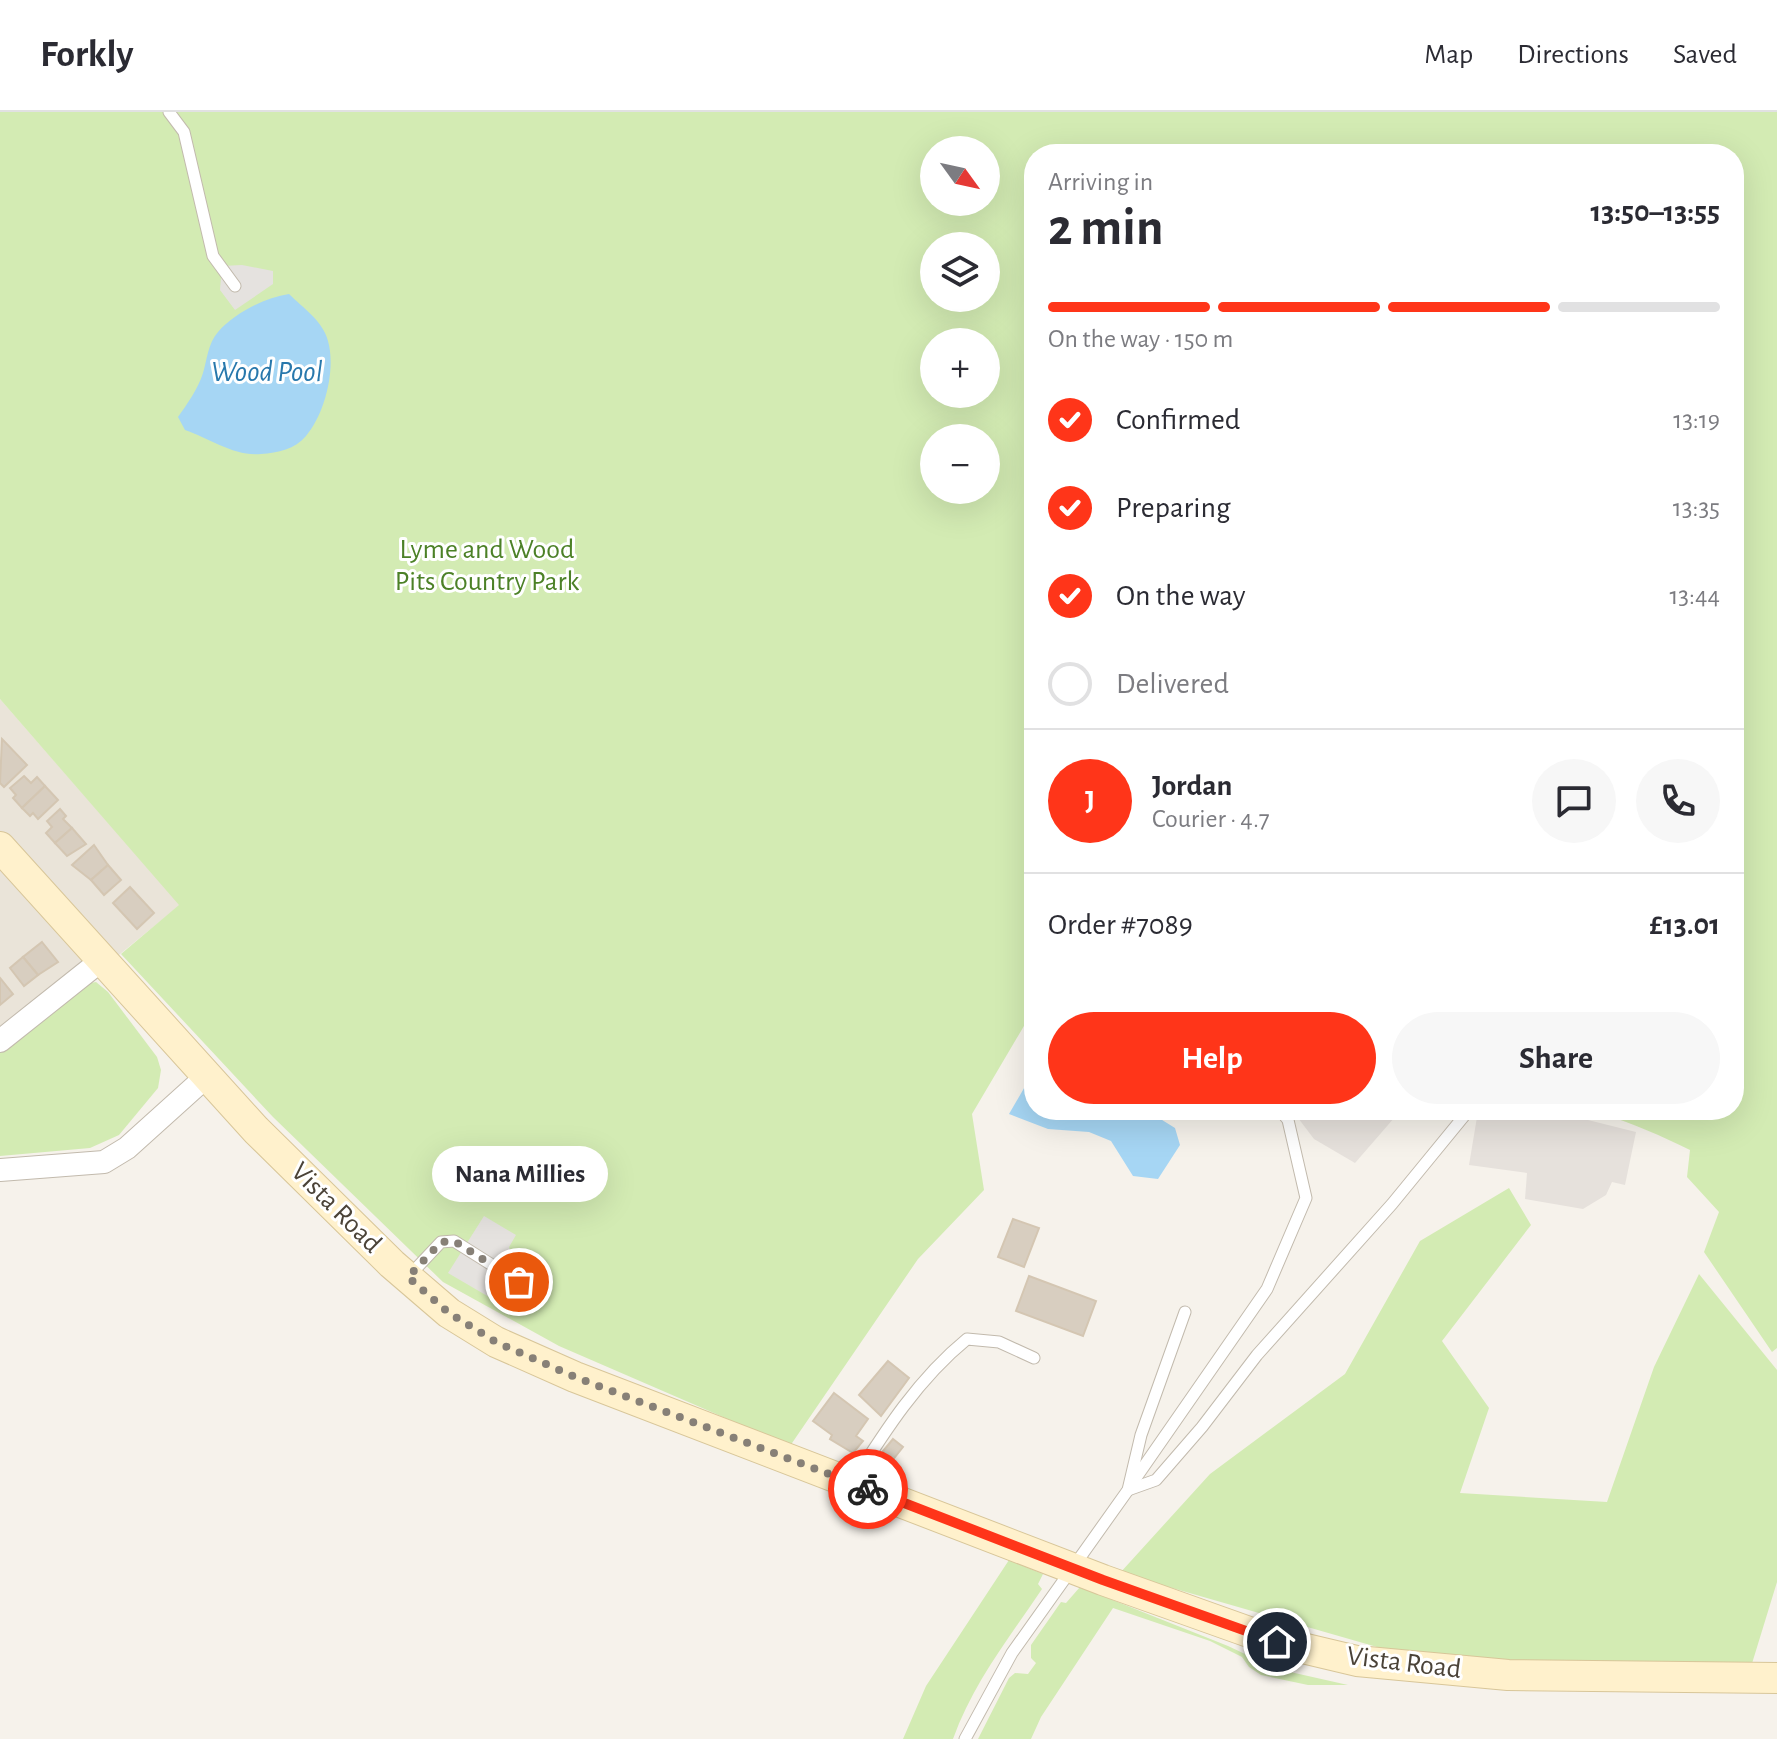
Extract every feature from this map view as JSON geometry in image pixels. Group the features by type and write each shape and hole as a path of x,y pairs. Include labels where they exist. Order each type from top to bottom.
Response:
{"main road":[{"name":"Vista Road","path":"0,847 256,1130 408,1277 449,1313 496,1342 575,1377 1070,1568 1277,1642 1357,1661 1508,1675 1777,1678"}],"street":[{"path":"0,1041 103,959"},
{"path":"0,1170 104,1162 127,1148 208,1075"}],"lane":[{"path":"169,112 184,132 213,256 235,286"},
{"path":"965,1739 998,1674 1267,1289 1306,1198 1288,1120"},
{"path":"1128,1490 1156,1480 1257,1355 1392,1204 1461,1120"},
{"path":"408,1277 441,1242 454,1241 519,1282"},
{"path":"1128,1490 1141,1435 1185,1312"},
{"path":"851,1483 889,1426 938,1363 967,1339 999,1342 1034,1358"}],"shaded area":[{"path":"242,265 273,271 273,284 235,310 220,290 222,266"},
{"path":"0,699 180,905 0,1052"},
{"path":"1300,1120 1392,1120 1355,1163 1314,1139"},
{"path":"1476,1120 1588,1120 1636,1132 1625,1185 1612,1182 1606,1195 1583,1209 1525,1199 1527,1173 1469,1165"},
{"path":"484,1216 516,1235 509,1247 513,1260 535,1275 513,1311 448,1273"}],"green space":[{"name":"Lyme and Wood Pits Country Park","path":"0,112 1777,112 1777,1348 1772,1352 1704,1252 1719,1212 1687,1177 1690,1150 1622,1120 1744,1120 1744,144 1024,144 1024,1026 972,1114 984,1190 918,1259 790,1446 559,1346 443,1282 273,1117 121,954 179,905 0,699"},
{"path":"96,982 108,992 157,1057 161,1070 158,1088 119,1135 90,1148 0,1156 0,1052 85,984"},
{"path":"1509,1188 1531,1225 1442,1341 1489,1408 1460,1493 1607,1502 1654,1367 1699,1274 1777,1370 1777,1582 1750,1670 1464,1672 1120,1573 1210,1474 1345,1374 1420,1241"},
{"path":"1009,1560 1043,1574 1038,1584 1042,1589 981,1680 953,1739 903,1739 926,1686"},
{"path":"1080,1587 1228,1646 1277,1669 1348,1685 1308,1685 1261,1675 1249,1667 1242,1657 1210,1641 1113,1608 1041,1717 1031,1739 978,1739 1009,1678 1015,1673 1028,1674 1036,1663 1031,1658 1031,1645 1061,1602 1066,1603"}],"water":[{"name":"Wood Pool","path":"289,294 322,327 330,352 330,378 313,427 297,444 286,450 251,454 232,450 185,430 178,417 198,385 210,346 218,332 250,307"},
{"path":"1024,1088 1024,1120 1009,1114"},
{"path":"1025,1120 1162,1120 1175,1128 1180,1145 1158,1179 1133,1176 1111,1141 1089,1132 1048,1129"}],"building":[{"path":"2,739 27,765 4,787 0,783"},
{"path":"24,776 31,783 37,777 45,786 22,808 13,798 16,795 10,788"},
{"path":"45,786 58,800 38,819 22,808"},
{"path":"60,809 66,816 63,819 72,828 55,843 46,833 52,827 47,821"},
{"path":"72,828 86,844 67,856 55,843"},
{"path":"94,845 108,865 91,880 72,865"},
{"path":"108,865 121,880 104,895 91,880"},
{"path":"130,887 154,913 137,929 113,903"},
{"path":"42,942 58,962 38,975 23,957"},
{"path":"23,957 38,975 24,986 10,968"},
{"path":"0,978 13,994 0,1005"},
{"path":"1013,1219 1039,1228 1024,1267 998,1257"},
{"path":"1029,1276 1096,1301 1083,1336 1016,1311"},
{"path":"888,1361 909,1378 881,1416 859,1395"},
{"path":"834,1393 868,1419 856,1436 863,1441 853,1453 830,1439 832,1435 813,1421"},
{"path":"893,1439 903,1447 880,1476 869,1468"}],"way so far":[{"path":"519,1282 454,1241 441,1242 408,1277 449,1313 496,1342 575,1377 868,1489"}],"place":[{"name":"Nana Millies","path":"519,1282"}],"route":[{"path":"868,1489 1103,1580 1277,1642"}]}
